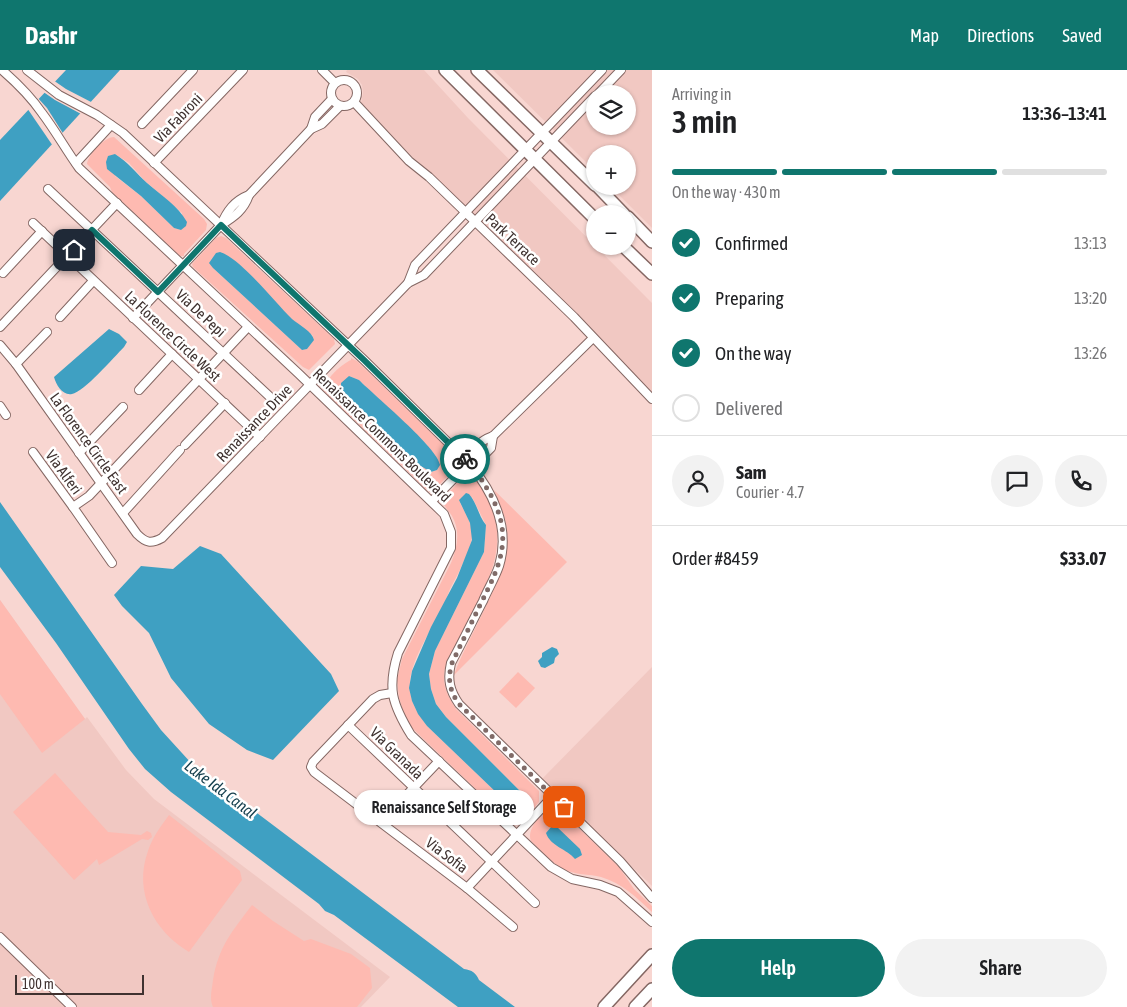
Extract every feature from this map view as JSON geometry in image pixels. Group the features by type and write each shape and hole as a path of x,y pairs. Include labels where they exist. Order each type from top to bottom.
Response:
{"main road":[{"path":"444,70 586,210"},
{"path":"477,70 586,175"},
{"path":"606,195 615,205"},
{"path":"636,225 652,242"},
{"path":"632,255 652,274"},
{"path":"604,1007 652,955"},
{"path":"635,1007 652,989"}],"street":[{"name":"Renaissance Commons Boulevard","path":"2,70 27,94 42,112 76,163 180,268 248,327 444,514 450,526 451,548 398,653 393,669 392,694 398,714 411,735 551,868 572,879 600,885 618,892 652,922"},
{"path":"27,70 59,95 97,115 123,133 348,346 469,463 480,476 494,501 502,525 503,545 496,574 452,663 449,672 452,694 459,704 620,861 652,898"},
{"path":"142,124 193,70"},
{"name":"Via Fabroni","path":"154,163 243,70"},
{"path":"322,70 335,83"},
{"name":"Renaissance Drive","path":"408,283 415,265 602,70"},
{"name":"Renaissance Drive","path":"606,85 621,70"},
{"path":"346,80 353,83 358,90 354,102 347,106 340,106 332,99 331,90 335,83 346,80"},
{"path":"311,129 314,117 332,99"},
{"name":"Park Terrace","path":"354,102 409,161 429,177 541,284 652,399"},
{"name":"Renaissance Drive","path":"162,538 408,283 424,275 586,105"},
{"path":"133,318 221,225 234,217 246,205 249,194 311,129 322,124 340,106"},
{"path":"76,163 111,125"},
{"name":"Via De Pepi","path":"48,189 269,396"},
{"path":"0,327 117,203"},
{"name":"La Florence Circle West","path":"33,223 260,437"},
{"path":"3,273 42,231"},
{"path":"60,317 94,281"},
{"name":"Via Alferi","path":"73,507 89,496 248,327"},
{"path":"16,364 46,332"},
{"path":"432,501 469,463 483,456 491,448 493,436 593,338"},
{"name":"La Florence Circle East","path":"0,345 16,364 137,534 145,542 153,543 162,538"},
{"path":"139,390 172,354"},
{"path":"123,513 225,403"},
{"path":"0,406 6,415"},
{"path":"79,453 123,406"},
{"name":"Via Alferi","path":"33,452 112,563"},
{"path":"348,725 373,699 380,695 392,694"},
{"name":"Via Sofia","path":"348,725 313,762 311,767 314,772 467,888 513,927"},
{"name":"Via Granada","path":"348,725 536,904"},
{"path":"381,822 439,761"},
{"path":"467,888 553,796"},
{"path":"0,937 72,1007"}],"shaded area":[{"path":"347,70 424,70 468,118 586,237 586,255 604,255 652,303 652,392 535,273 407,152 361,103 362,85 358,79 346,72"},
{"path":"493,70 652,70 652,228 636,212 636,205 629,205 619,195 636,195 636,145 586,145 586,162"},
{"path":"114,137 204,219 207,224 206,230 184,256 180,256 112,192 110,187 87,164 97,147","holes":["115,154 129,163 145,181 182,213 181,230 174,228 141,196 115,176"]},
{"path":"221,236 226,238 334,339 335,344 309,370 303,367 193,267 192,264 216,238","holes":["213,268 294,321 313,336 307,349 302,350"]},
{"path":"351,358 357,361 456,457 458,463 456,468 436,488 426,489 324,391 323,389 331,376","holes":["349,376 359,380 427,445 437,470 431,472 419,465 348,397"]},
{"path":"467,476 474,478 487,497 494,516 497,535 496,553 485,587 448,661 444,674 444,684 456,709 539,791 539,802 525,817 516,821 506,818 412,728 406,719 399,698 397,680 402,659 455,552 457,534 455,522 443,499 462,478","holes":["472,497 486,525 484,552 435,651 429,674 436,704 446,717 520,791 512,803 500,796 427,726 416,708 410,693 410,679 416,660 471,545 471,528 468,517 460,503"]},
{"path":"494,490 567,562 454,675 488,603 503,564 507,546 505,520"},
{"path":"0,600 85,719 87,717 126,770 154,799 390,977 361,1007 0,1007"},
{"path":"0,600 85,719 42,753 0,694"},
{"path":"652,667 652,886 542,779"},
{"path":"518,672 535,688 516,708 499,692"},
{"path":"55,773 108,832 141,835 147,831 151,833 152,837 148,840 142,839 99,865 97,859 74,880 13,812"},
{"path":"556,809 561,811 619,867 634,889 652,906 652,912 641,901 616,883 601,877 563,869 531,841 530,836 533,825 541,816"},
{"path":"169,815 240,871 242,880 189,952 166,933 157,922 145,895 143,881 144,866 148,851 154,837"},
{"path":"252,905 304,941 311,939 351,954 370,968 372,988 357,1007 213,1007 211,1000 213,980 222,949"}],"water":[{"path":"66,70 120,70 0,201 0,140"},
{"path":"115,154 174,206 187,222 186,226 181,230 174,228 141,196 107,169 106,162 108,156"},
{"path":"220,252 247,271 292,319 311,334 314,340 307,349 302,350 213,268 209,263 216,253"},
{"path":"109,329 119,334 127,342 124,347 84,387 72,394 63,392 54,377"},
{"path":"349,376 359,380 418,435 437,457 440,465 437,470 431,472 419,465 348,397 341,388 341,383"},
{"path":"466,493 472,498 486,525 484,552 435,651 429,674 431,689 436,704 446,717 524,796 514,804 500,796 427,726 418,714 409,688 412,671 431,627 457,578 472,540 470,523 459,500"},
{"name":"Lake Ida Canal","path":"0,502 161,730 192,764 464,969 477,975 479,980 515,1007 458,1007 334,915 325,911 319,904 171,792 145,769 0,567"},
{"path":"200,546 221,554 331,674 339,691 273,760 247,750 209,724 171,678 149,633 122,606 114,595 141,566 173,569"},
{"path":"552,647 557,649 559,654 555,658 554,663 545,668 541,667 538,661 542,657 542,653"},
{"path":"552,826 557,827 580,849 582,855 575,859 551,841 546,833"}],"pier":[{"path":"53,80 93,103 83,115 55,100 42,91"},
{"path":"37,97 47,108 64,135 53,146 27,108"}],"way so far":[{"path":"465,459 480,476 494,501 502,525 503,545 500,564 496,574 452,663 449,680 452,694 459,704 564,807"}],"place":[{"name":"Renaissance Self Storage","path":"564,807"}],"route":[{"path":"74,250 92,230 158,292 221,225 364,360 465,459"}]}
